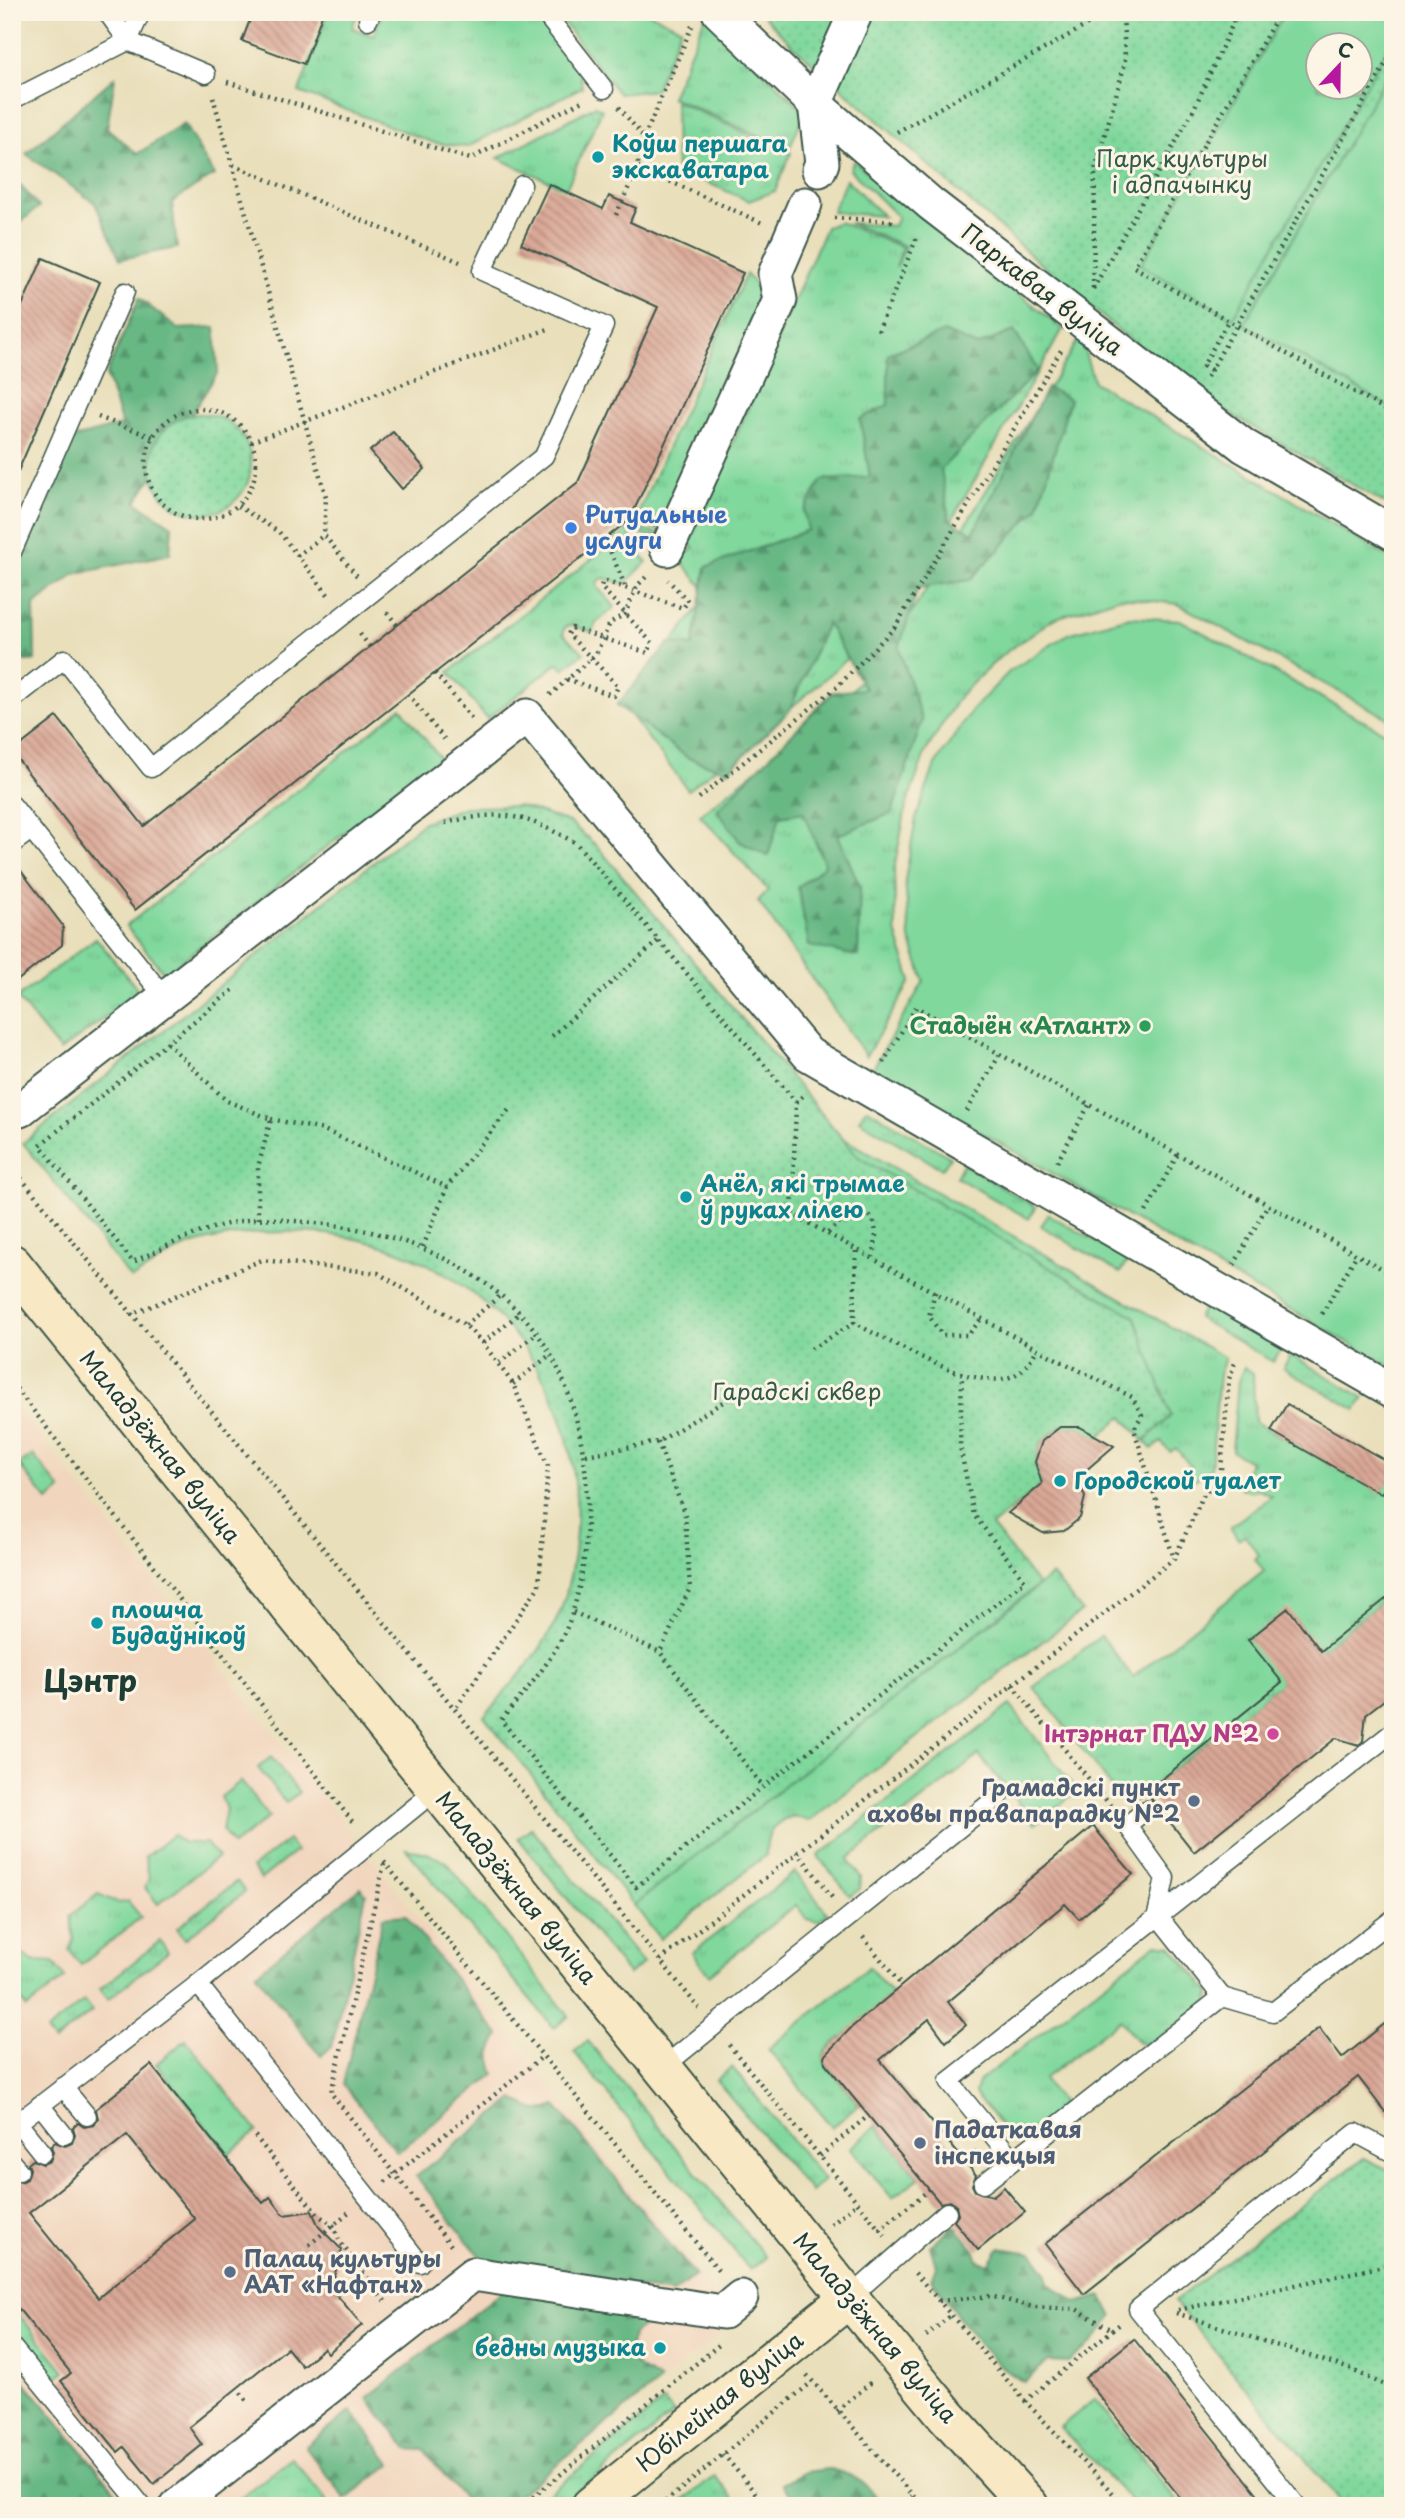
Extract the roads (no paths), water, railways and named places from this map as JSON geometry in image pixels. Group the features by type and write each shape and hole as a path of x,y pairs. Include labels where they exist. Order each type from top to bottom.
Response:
{"main road":[{"name":"Маладзёжная вуліца","path":"19,1284 436,1790 849,2298 947,2416 1029,2506"},
{"name":"Юбілейная вуліца","path":"591,2506 849,2298"}],"street":[{"name":"Паркавая вуліца","path":"719,12 815,104 930,204 1085,303 1244,446 1393,533"},
{"path":"819,170 822,163 815,104 856,12"},
{"path":"660,566 780,300 775,274 805,204"},
{"path":"12,1109 20,1110 527,716 808,1054 1393,1391"},
{"path":"177,2506 472,2274 723,2312 741,2297"}],"lane":[{"path":"107,12 128,41 206,74"},
{"path":"12,100 128,41 141,12"},
{"path":"544,12 604,89"},
{"path":"12,700 64,659 150,768 544,456 604,326 482,271 522,185"},
{"path":"12,552 125,292"},
{"path":"12,805 153,983"},
{"path":"12,844 31,830"},
{"path":"1013,2160 949,2081 1157,1914 1393,1732"},
{"path":"42,2153 15,2125 198,1984 436,1790"},
{"path":"662,2068 1000,1796"},
{"path":"1146,1810 1127,1825 1166,1878 1157,1914"},
{"path":"1157,1914 1222,1997 1273,2012 1393,1919"},
{"path":"198,1984 420,2263"},
{"path":"983,2184 1222,1997"},
{"path":"63,2087 87,2116"},
{"path":"40,2105 64,2134"},
{"path":"1297,2506 1138,2309 1356,2133 1393,2152"},
{"path":"849,2298 898,2252 947,2212"},
{"path":"12,2347 142,2506"}],"place":[{"name":"Коўш першага экскаватара","path":"598,157"},
{"name":"Ритуальные услуги","path":"571,528"},
{"name":"Стадыён «Атлант»","path":"1145,1026"},
{"name":"Анёл, які трымае ў руках лілею","path":"686,1197"},
{"name":"Городской туалет","path":"1060,1481"},
{"name":"плошча Будаўнікоў","path":"97,1623"},
{"name":"Інтэрнат ПДУ №2","path":"1273,1734"},
{"name":"Грамадскі пункт аховы правапарадку №2","path":"1194,1801"},
{"name":"Падаткавая інспекцыя","path":"920,2143"},
{"name":"Палац культуры ААТ «Нафтан»","path":"230,2272"},
{"name":"бедны музыка","path":"660,2348"}],"district":[{"name":"Цэнтр","path":"90,1682"}],"park label":[{"name":"Парк культуры і адпачынку","path":"1182,172"},
{"name":"Гарадскі сквер","path":"797,1392"}]}
